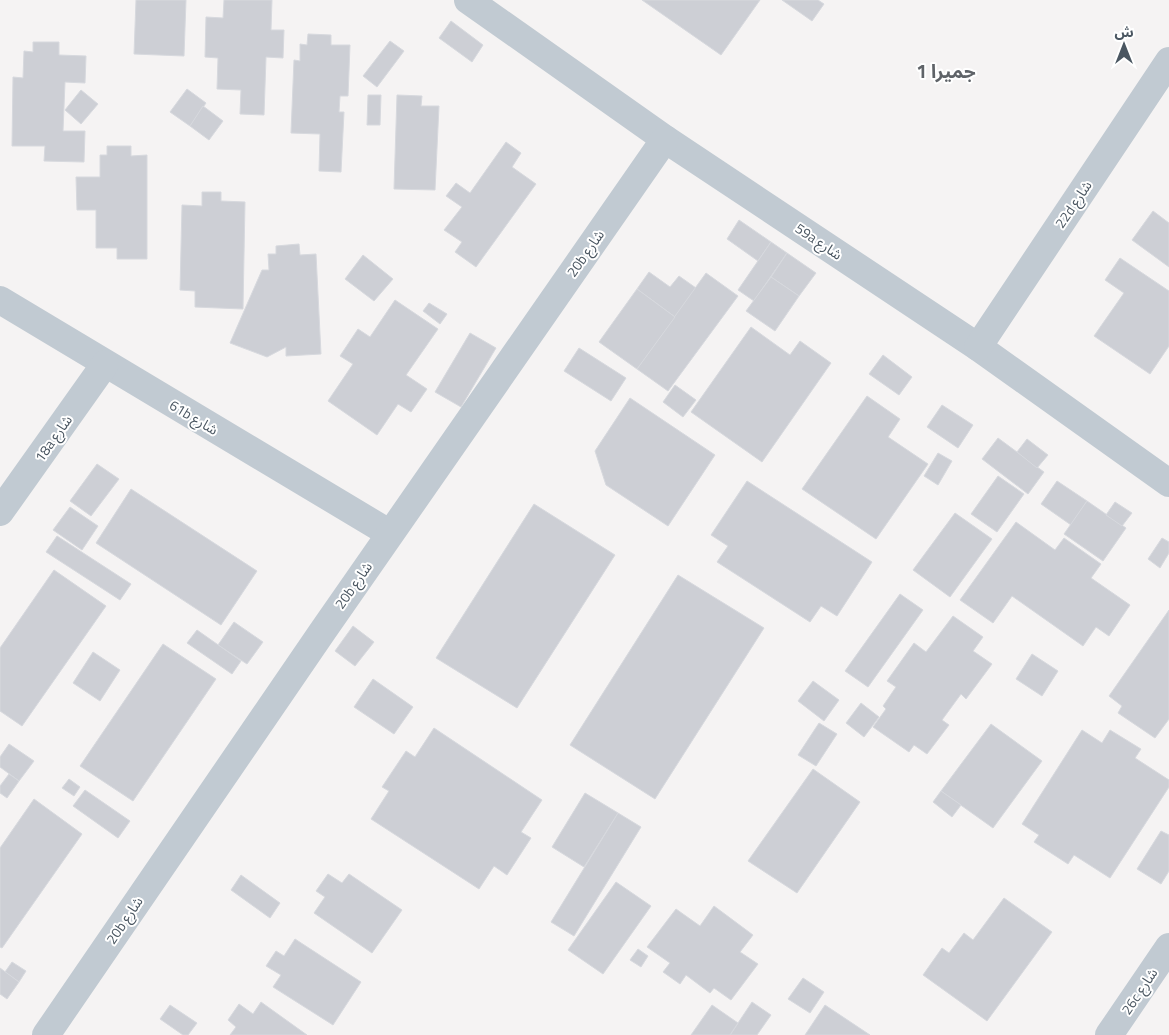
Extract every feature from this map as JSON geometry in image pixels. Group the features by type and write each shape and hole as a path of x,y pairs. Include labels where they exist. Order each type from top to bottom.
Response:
{"street":[{"name":"59a شارع","path":"468,0 665,139 978,347 1169,482"},
{"name":"22d شارع","path":"978,347 1169,61"},
{"name":"20b شارع","path":"46,1035 389,534 665,139"},
{"name":"61b شارع","path":"0,300 389,534"},
{"name":"18a شارع","path":"0,512 105,364"},
{"name":"26c شارع","path":"1109,1035 1169,946"}],"building":[{"path":"136,0 186,0 184,56 134,54"},
{"path":"224,0 272,0 271,30 284,30 283,58 266,57 264,115 240,114 241,90 217,89 218,58 205,57 206,17 223,18"},
{"path":"642,0 760,0 721,55"},
{"path":"782,0 818,0 824,4 812,21"},
{"path":"451,21 483,45 472,62 439,38"},
{"path":"308,34 331,35 331,45 350,45 348,96 340,96 339,112 344,112 341,172 319,171 320,134 291,133 294,60 300,61 300,44 307,45"},
{"path":"390,41 404,51 377,87 363,76"},
{"path":"33,42 59,42 59,55 86,56 85,83 65,82 63,131 85,131 84,162 44,161 45,146 12,146 13,77 23,78 24,51 33,52"},
{"path":"187,89 206,103 190,126 170,112"},
{"path":"81,90 98,104 81,124 65,110"},
{"path":"368,95 381,95 380,125 367,125"},
{"path":"397,95 422,96 421,106 439,106 435,190 394,189"},
{"path":"203,106 223,121 209,140 190,126"},
{"path":"506,142 521,153 512,167 536,184 476,267 455,252 462,242 444,230 462,207 446,196 456,183 470,193"},
{"path":"107,146 131,146 131,156 147,155 147,259 117,259 117,248 96,248 96,210 77,210 76,177 100,177 100,155 107,155"},
{"path":"202,192 221,192 221,201 245,202 243,309 195,307 195,291 180,290 182,205 202,206"},
{"path":"1153,211 1169,223 1169,267 1132,240"},
{"path":"739,220 771,242 758,261 727,239"},
{"path":"771,242 787,253 754,301 738,290"},
{"path":"299,244 300,255 316,254 321,354 286,356 286,347 267,357 230,343 262,270 269,270 268,254 276,254 276,246"},
{"path":"787,253 816,273 799,296 771,277"},
{"path":"363,255 393,279 374,301 345,279"},
{"path":"1120,258 1169,291 1169,346 1150,374 1094,336 1124,293 1105,280"},
{"path":"649,272 670,287 679,276 696,288 675,317 637,289"},
{"path":"706,273 738,296 668,391 637,369"},
{"path":"771,277 799,296 775,331 746,311"},
{"path":"637,289 675,317 637,369 599,342"},
{"path":"395,300 438,329 406,375 427,389 411,412 398,404 377,435 328,401 353,364 340,356 358,329 370,337"},
{"path":"429,303 447,314 440,324 423,311"},
{"path":"751,327 790,355 800,341 831,363 762,462 691,412"},
{"path":"470,333 496,348 461,407 435,392"},
{"path":"579,348 626,378 611,401 564,371"},
{"path":"883,355 912,377 899,395 869,374"},
{"path":"675,385 696,400 683,417 663,402"},
{"path":"867,396 900,419 888,437 928,464 876,539 802,489"},
{"path":"630,398 715,455 668,526 606,485 595,451"},
{"path":"942,405 973,425 958,448 927,427"},
{"path":"998,438 1044,472 1028,494 982,459"},
{"path":"1027,439 1048,455 1037,468 1017,452"},
{"path":"938,453 952,461 938,485 924,476"},
{"path":"97,464 119,479 91,516 70,501"},
{"path":"998,476 1024,494 997,532 971,514"},
{"path":"747,481 872,562 837,616 821,606 810,622 717,562 728,546 711,535"},
{"path":"1057,481 1087,501 1071,525 1041,504"},
{"path":"131,489 257,571 221,625 96,543"},
{"path":"1087,501 1126,528 1103,561 1064,534"},
{"path":"1115,502 1132,513 1122,526 1106,515"},
{"path":"534,504 615,555 517,708 436,658"},
{"path":"70,507 98,526 82,550 53,530"},
{"path":"955,513 992,539 950,597 913,570"},
{"path":"1016,522 1055,550 1064,538 1101,564 1091,578 1130,605 1109,636 1096,627 1083,646 1012,596 993,623 960,600"},
{"path":"57,536 131,584 120,600 46,552"},
{"path":"1162,538 1169,542 1169,553 1160,568 1148,559"},
{"path":"54,570 106,606 22,726 0,711 0,648"},
{"path":"678,575 764,628 655,799 570,745"},
{"path":"900,594 923,610 868,687 845,671"},
{"path":"1169,610 1169,719 1155,738 1118,713 1122,706 1109,696"},
{"path":"953,616 983,637 973,651 992,664 966,699 961,694 942,720 949,725 927,754 914,745 909,752 873,727 886,709 883,706 896,687 887,681 914,643 926,652"},
{"path":"234,622 263,642 247,664 218,645"},
{"path":"353,626 374,642 355,666 335,651"},
{"path":"197,630 241,661 232,674 187,643"},
{"path":"163,644 216,679 133,801 80,766"},
{"path":"93,652 120,670 100,701 73,683"},
{"path":"1032,654 1058,671 1042,696 1016,679"},
{"path":"373,679 413,707 394,734 354,707"},
{"path":"813,681 839,700 824,721 798,701"},
{"path":"861,703 879,717 864,737 846,723"},
{"path":"819,723 837,734 816,766 798,755"},
{"path":"991,724 1042,761 993,828 941,791"},
{"path":"434,728 542,800 521,832 531,838 507,875 494,866 479,889 371,819 389,791 382,787 406,751 415,757"},
{"path":"1082,730 1102,743 1110,730 1141,749 1135,758 1169,780 1169,787 1110,878 1074,855 1068,864 1034,842 1039,835 1022,824"},
{"path":"9,744 34,761 19,781 0,767 0,757"},
{"path":"813,769 860,802 797,893 748,861"},
{"path":"9,774 19,781 7,798 0,793 0,786"},
{"path":"69,779 80,787 74,796 62,788"},
{"path":"85,790 130,821 118,838 73,806"},
{"path":"941,791 961,805 952,817 933,802"},
{"path":"585,793 618,813 584,867 552,847"},
{"path":"34,799 82,834 2,948 0,947 0,848"},
{"path":"618,813 641,827 574,936 551,922"},
{"path":"1161,831 1169,835 1169,871 1161,884 1137,869"},
{"path":"328,874 342,883 349,874 402,910 372,953 314,913 325,897 316,891"},
{"path":"241,875 280,903 270,918 231,890"},
{"path":"616,882 651,906 603,974 568,950"},
{"path":"1004,898 1052,932 987,1021 923,975 942,948 949,953 964,933 973,940"},
{"path":"714,906 753,935 740,952 758,964 731,1000 714,988 710,993 686,975 680,984 663,972 670,963 647,947 676,909 700,926"},
{"path":"295,939 361,982 333,1025 273,987 281,975 266,966 276,951 284,956"},
{"path":"638,949 648,956 641,967 630,960"},
{"path":"12,962 26,971 19,982 5,972"},
{"path":"0,968 19,982 7,999 0,994"},
{"path":"803,978 824,992 810,1013 788,999"},
{"path":"261,1002 307,1035 230,1035 236,1027 228,1020 239,1004 253,1014"},
{"path":"752,1002 771,1015 757,1035 730,1035"},
{"path":"170,1005 197,1023 188,1035 183,1035 160,1019"},
{"path":"712,1005 738,1023 730,1035 691,1035"},
{"path":"825,1005 870,1035 805,1035"}],"district":[{"name":"جميرا 1","path":"946,70"}]}
